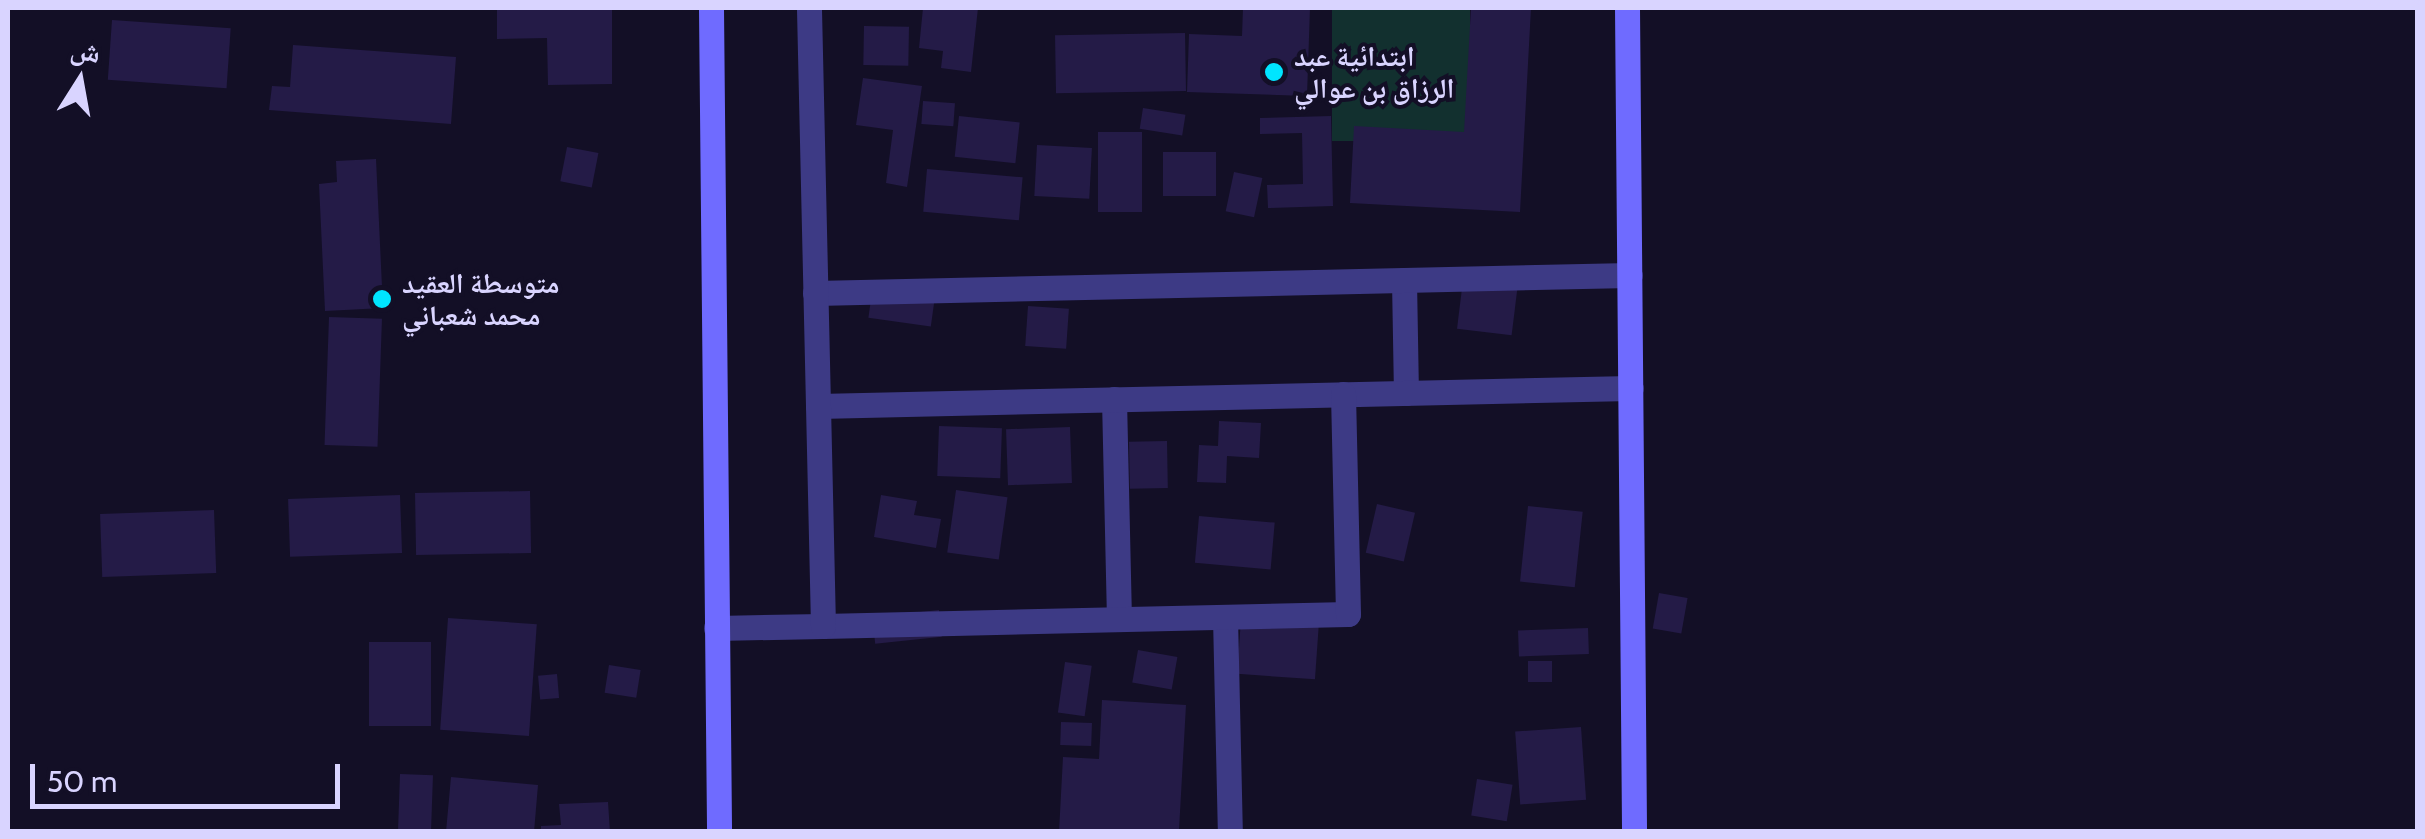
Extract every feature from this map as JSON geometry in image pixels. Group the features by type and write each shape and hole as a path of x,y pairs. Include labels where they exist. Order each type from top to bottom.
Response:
{"street":[{"path":"710,8 719,832"},
{"path":"809,8 823,626"},
{"path":"1627,8 1634,832"},
{"path":"816,293 1630,275"},
{"path":"1404,280 1406,393"},
{"path":"818,406 1631,388"},
{"path":"716,628 1348,614 1343,394"},
{"path":"1114,399 1119,619"},
{"path":"1225,616 1230,832"}],"green space":[{"path":"1332,8 1470,8 1470,141 1332,141"}],"building":[{"path":"497,8 612,8 612,84 548,85 547,38 497,39"},
{"path":"923,8 978,8 971,72 941,68 943,51 919,48"},
{"path":"1243,8 1310,8 1307,96 1187,92 1189,34 1242,36"},
{"path":"1471,8 1531,8 1520,212 1350,203 1354,126 1464,132"},
{"path":"112,20 231,28 227,88 108,80"},
{"path":"864,26 909,27 908,66 863,65"},
{"path":"1185,33 1186,91 1056,93 1055,35"},
{"path":"293,45 456,57 451,124 269,110 272,86 290,87"},
{"path":"863,78 922,86 907,187 886,183 893,130 856,125"},
{"path":"923,101 955,103 953,126 921,124"},
{"path":"1143,108 1185,115 1182,135 1140,129"},
{"path":"959,116 1020,122 1015,163 955,157"},
{"path":"1331,116 1333,206 1268,208 1267,185 1303,184 1302,133 1260,134 1260,118"},
{"path":"1098,132 1142,132 1142,212 1098,212"},
{"path":"1037,145 1092,148 1089,199 1034,196"},
{"path":"567,147 598,153 592,187 560,181"},
{"path":"1163,152 1216,152 1216,196 1163,196"},
{"path":"376,159 383,308 325,311 319,184 337,182 336,161"},
{"path":"927,169 1023,177 1019,220 923,212"},
{"path":"1234,172 1262,178 1254,217 1226,211"},
{"path":"1463,280 1518,287 1512,335 1457,329"},
{"path":"873,285 935,294 931,326 868,318"},
{"path":"1028,306 1069,309 1066,349 1025,346"},
{"path":"329,317 382,319 378,447 325,445"},
{"path":"1219,421 1261,423 1259,458 1227,456 1226,483 1197,482 1199,445 1218,446"},
{"path":"939,426 1002,428 1000,478 937,476"},
{"path":"1070,427 1072,483 1008,485 1006,429"},
{"path":"1167,441 1168,488 1130,489 1129,442"},
{"path":"956,490 1007,497 999,560 947,552"},
{"path":"530,491 531,553 416,555 415,493"},
{"path":"400,495 402,553 290,557 288,499"},
{"path":"881,495 917,501 914,515 941,519 936,548 874,537"},
{"path":"1377,504 1415,513 1404,561 1366,553"},
{"path":"1528,506 1583,512 1575,587 1520,582"},
{"path":"214,510 216,573 102,577 100,514"},
{"path":"1199,516 1275,523 1271,569 1195,563"},
{"path":"1659,593 1688,598 1681,633 1653,628"},
{"path":"939,610 942,637 875,644 872,617"},
{"path":"448,618 537,624 529,736 440,730"},
{"path":"1241,619 1319,624 1315,679 1237,674"},
{"path":"1588,628 1589,654 1519,656 1518,630"},
{"path":"369,642 431,642 431,726 369,726"},
{"path":"1138,650 1177,657 1172,689 1132,682"},
{"path":"1528,661 1552,661 1552,682 1528,682"},
{"path":"1065,662 1092,666 1085,716 1058,713"},
{"path":"609,665 641,670 636,698 605,693"},
{"path":"557,674 559,698 540,700 538,676"},
{"path":"1102,700 1186,705 1179,830 1059,832 1063,757 1099,759"},
{"path":"1061,722 1092,723 1091,746 1060,745"},
{"path":"1581,727 1586,800 1520,804 1515,732"},
{"path":"400,774 433,775 431,832 398,832"},
{"path":"451,777 538,785 534,832 446,832"},
{"path":"1477,779 1513,785 1507,821 1471,816"},
{"path":"608,802 610,832 541,832 541,826 561,825 559,804"}],"place":[{"name":"ابتدائية عبد الرزاق بن عوالي","path":"1274,72"},
{"name":"متوسطة العقيد محمد شعباني","path":"382,299"}]}
